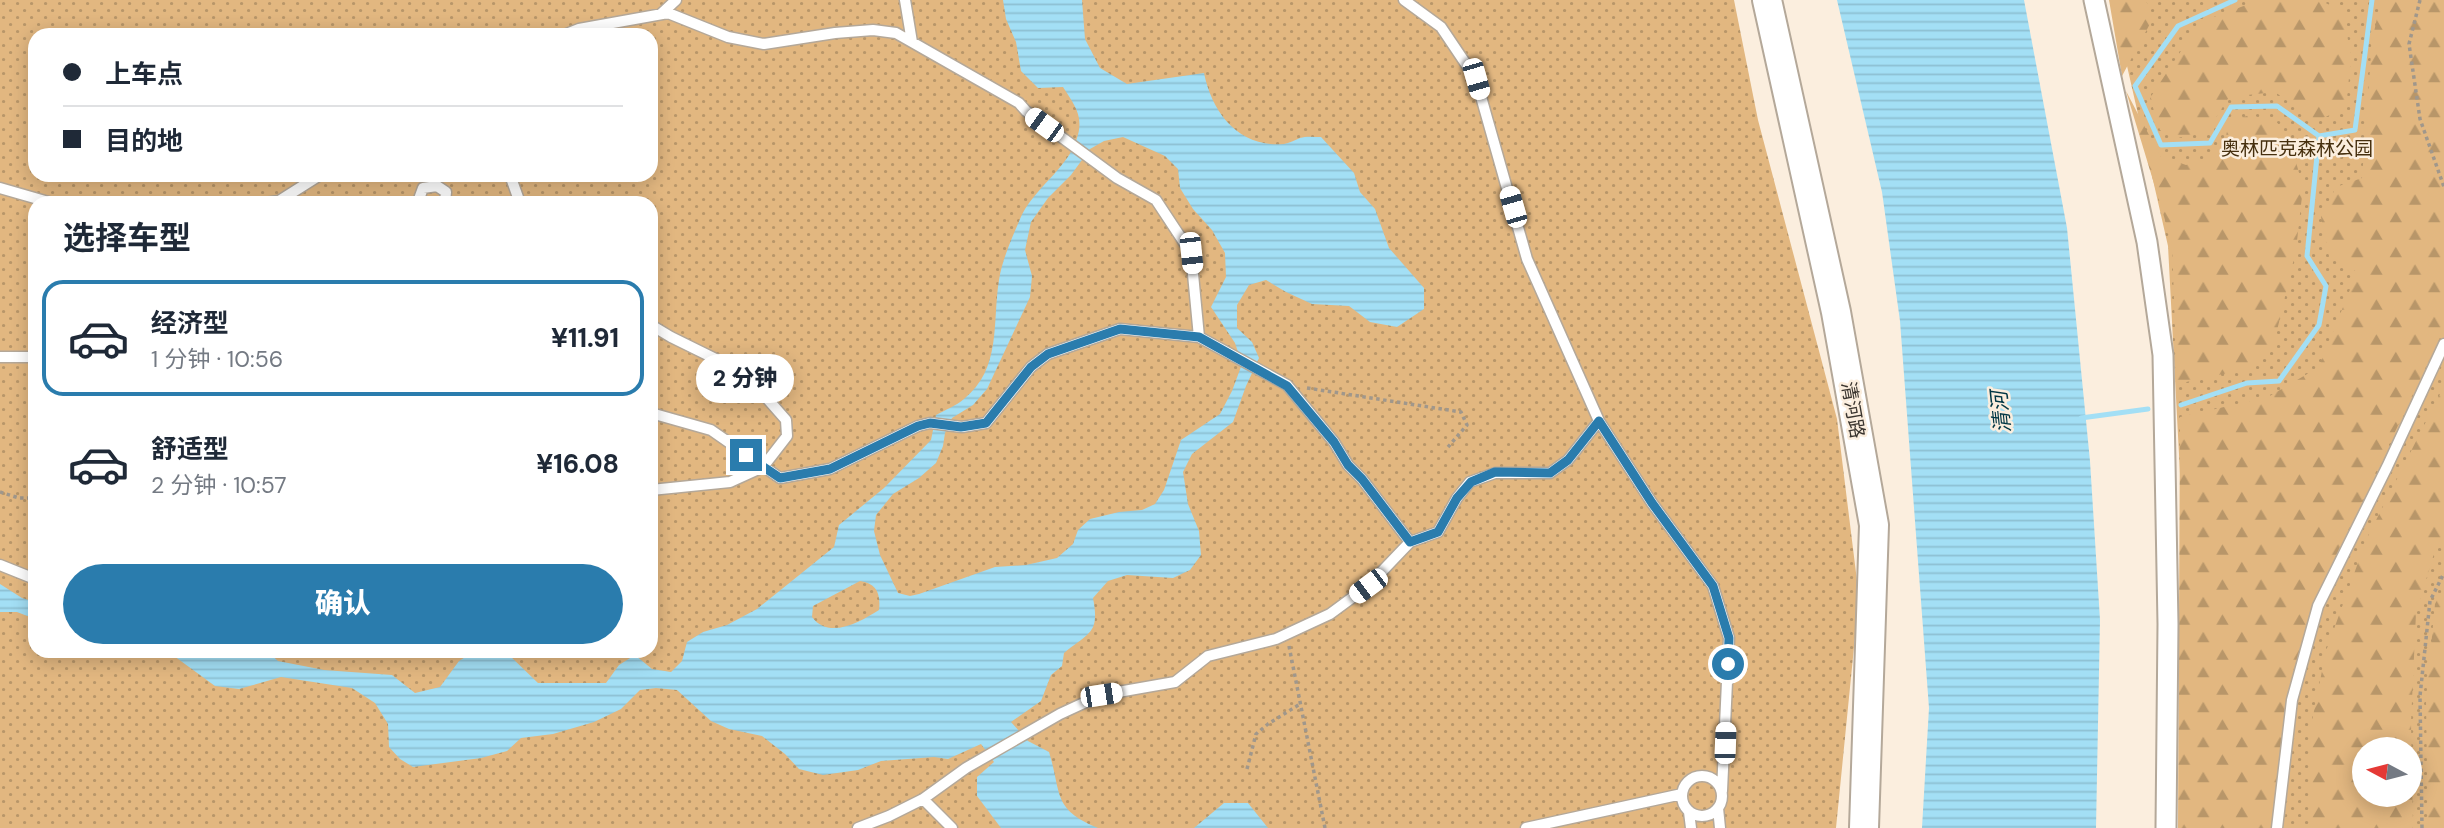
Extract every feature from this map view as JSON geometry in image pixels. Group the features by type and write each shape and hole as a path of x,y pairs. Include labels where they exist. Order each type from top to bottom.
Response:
{"street":[{"name":"清河路","path":"1767,0 1836,312 1874,525 1864,828"},
{"path":"2094,0 2147,242 2163,355 2168,624 2166,828"}],"lane":[{"path":"660,15 676,0"},
{"path":"905,0 912,42"},
{"path":"1404,0 1441,27 1476,79 1528,259 1599,421 1652,503 1713,586 1729,638 1722,790 1721,803 1707,816 1695,815 1685,807 1682,794 1688,781 1700,775 1714,779 1722,790"},
{"path":"585,28 668,13 728,37 764,44 835,33 873,30 896,33 1019,103 1117,178 1156,200 1191,253 1199,337"},
{"path":"287,196 309,182"},
{"path":"420,196 423,188 437,186 446,192 446,196"},
{"path":"0,188 28,196"},
{"path":"658,329 738,370 786,419 787,436 763,467 730,482 658,489"},
{"path":"658,415 711,430 780,478 830,469 918,426 930,423 961,427 986,423 1031,367 1048,354 1120,329 1199,337 1287,386 1334,442 1348,465 1362,479 1410,542"},
{"path":"2277,828 2292,700 2318,607 2444,344"},
{"path":"0,357 28,357"},
{"path":"858,828 923,799 966,768 1060,714 1101,695 1175,682 1208,656 1276,639 1330,614 1368,586 1410,542 1438,532 1457,498 1471,482 1495,472 1550,473 1568,460 1599,421"},
{"path":"0,565 28,576"},
{"path":"1526,828 1682,794"},
{"path":"923,799 952,828"},
{"path":"1718,808 1720,828"},
{"path":"1689,812 1691,828"}],"path":[{"path":"2420,0 2409,44 2420,118 2444,187"},
{"path":"1287,386 1461,412 1466,425 1448,447"},
{"path":"0,492 28,498"},
{"path":"2422,828 2420,696 2430,601 2444,573"},
{"path":"1287,634 1325,828"},
{"path":"1247,769 1256,734 1268,723 1300,704"}],"green space":[{"path":"0,0 1734,0 1758,120 1837,419 1859,597 1836,828 0,828"},
{"path":"2109,0 2146,0 2152,20 2122,76"},
{"name":"奥林匹克森林公园","path":"2112,0 2444,0 2444,828 2181,828 2182,511 2168,246"},
{"path":"2260,0 2320,0 2343,12 2351,57 2346,108 2316,121 2275,92 2229,97 2207,132 2177,138 2160,130 2150,98 2200,22"},
{"path":"2381,0 2444,0 2444,329 2321,587 2289,683 2285,828 2178,828 2180,417 2268,397 2319,367 2357,272 2329,256 2321,217 2336,187 2362,178 2372,41"},
{"path":"2126,91 2160,156 2186,165 2222,153 2229,123 2249,115 2276,121 2290,141 2303,187 2296,250 2275,339 2246,369 2177,384 2172,243"},
{"path":"2444,386 2444,536 2436,547 2416,613 2411,737 2352,737 2352,807 2413,807 2413,828 2310,828 2309,736 2326,651 2367,538"},
{"path":"2444,587 2444,828 2428,828 2426,700 2435,604"}],"water":[{"path":"1003,0 1082,0 1085,39 1100,68 1127,84 1204,73 1221,114 1241,134 1268,144 1284,144 1302,137 1321,137 1354,173 1360,192 1375,209 1389,248 1424,288 1424,309 1397,327 1370,322 1349,306 1312,304 1266,280 1249,285 1237,305 1237,328 1252,342 1259,358 1233,422 1192,454 1183,472 1188,504 1199,531 1201,555 1190,570 1173,578 1127,575 1108,581 1093,598 1095,619 1090,631 1064,653 1062,666 1051,675 1041,701 1011,722 1028,741 1049,752 1061,799 1066,807 1083,821 1098,828 1001,828 977,796 977,777 994,762 981,744 948,759 934,757 881,761 858,770 823,775 799,769 762,736 729,729 711,721 677,690 656,688 640,690 621,709 594,722 553,734 521,738 507,751 481,758 413,767 400,759 389,747 388,724 375,703 352,688 281,677 239,689 215,686 177,658 275,658 278,661 324,670 392,675 415,693 440,687 464,658 512,658 538,683 606,683 619,665 630,658 639,658 652,669 671,672 682,661 687,642 703,632 727,625 757,609 834,547 839,525 884,488 931,440 936,415 964,399 985,373 993,344 999,280 1008,249 1025,209 1065,161 1079,133 1077,112 1063,87 1038,88 1021,71 1016,42 1006,19","holes":["1123,137 1165,156 1178,169 1180,188 1193,209 1212,230 1225,253 1226,277 1211,307 1235,343 1242,364 1220,414 1181,440 1164,490 1155,504 1142,510 1090,519 1078,530 1073,544 1057,558 1026,565 995,567 910,596 898,593 880,555 874,531 876,515 893,494 919,478 936,463 952,418 973,405 987,389 1030,297 1032,276 1025,250 1031,222 1090,149 1104,141","860,581 870,584 876,590 879,610 854,624 836,628 819,624 812,617 813,606"]},
{"name":"清河","path":"1837,0 2024,0 2067,228 2090,461 2100,620 2096,828 1922,828 1929,708 1900,321 1882,192"},
{"path":"0,584 28,600 28,616 17,612 0,612"},
{"path":"1224,803 1248,803 1268,828 1194,828"}],"waterway":[{"path":"2235,0 2178,26 2135,86 2161,145 2210,143 2231,107 2277,106 2319,136 2355,130 2372,0"},
{"path":"2181,405 2247,383 2279,381 2319,325 2326,286 2307,256 2319,136"},
{"path":"2081,418 2148,409"}],"route":[{"path":"746,455 780,478 830,469 918,426 930,423 961,427 986,423 1031,367 1048,354 1120,329 1199,337 1287,386 1334,442 1348,465 1362,479 1410,542 1438,532 1457,498 1471,482 1495,472 1550,473 1568,460 1599,421 1652,503 1713,586 1729,638 1728,664"}]}
